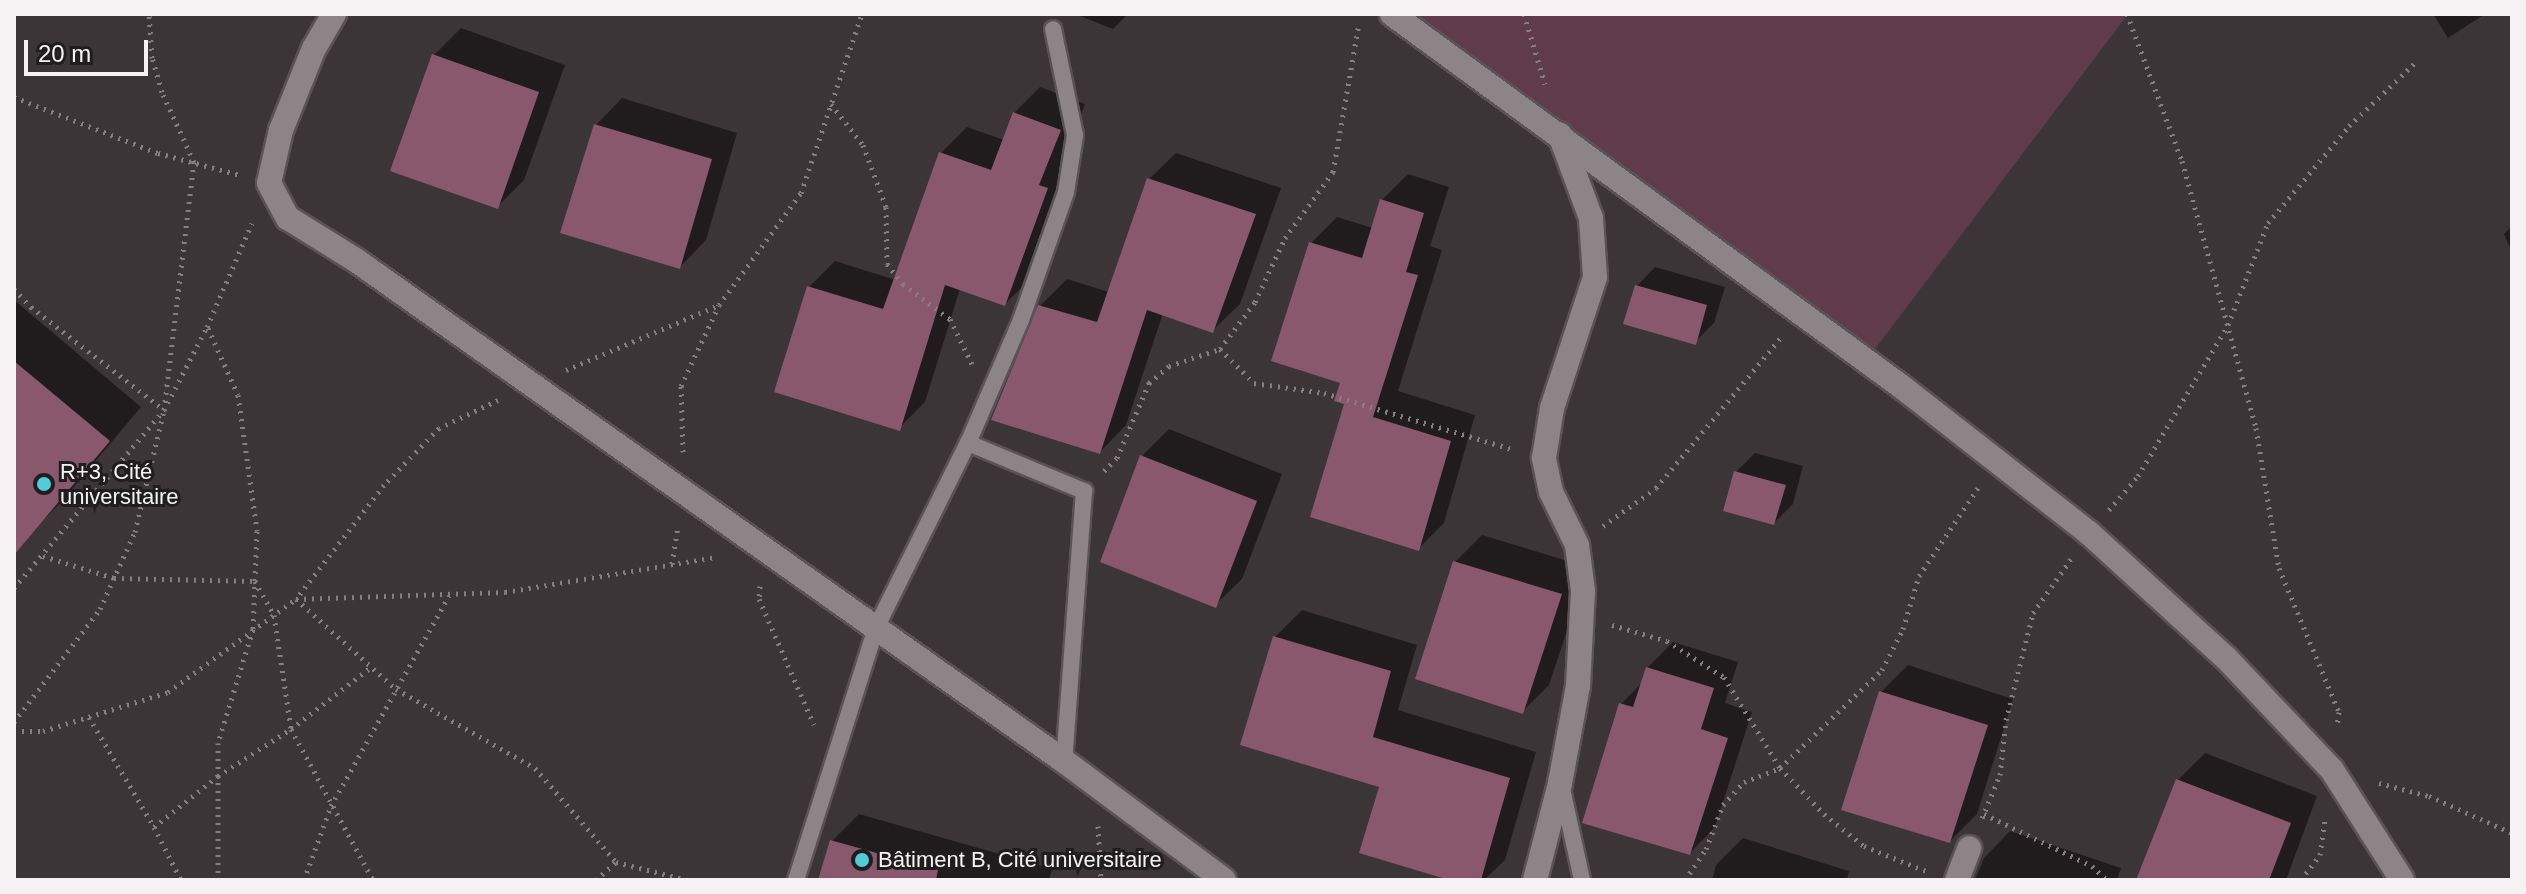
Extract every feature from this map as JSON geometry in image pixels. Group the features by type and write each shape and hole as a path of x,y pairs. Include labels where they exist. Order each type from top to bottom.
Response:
{"street":[{"path":"334,14 314,48 281,130 269,183 288,218 357,261 684,492 1064,761 1224,880"},
{"path":"1392,14 1802,313 2089,533 2226,658 2332,770 2402,880"},
{"path":"1535,880 1560,783 1578,686 1582,609 1577,545 1551,492 1544,458 1552,408 1595,277 1591,218 1560,135"},
{"path":"1946,877 1969,848"}],"lane":[{"path":"796,880 876,628 988,398 1021,320 1066,192 1075,135 1053,29"},
{"path":"968,443 1084,491 1064,761"},
{"path":"1560,783 1582,880"}],"path":[{"path":"14,722 100,609 135,532 164,410 194,162 162,92 152,58 149,14"},
{"path":"672,564 684,492 681,386 719,305 801,193 862,14"},
{"path":"1084,491 1117,458 1149,383 1169,366 1220,349 1255,302 1285,238 1333,172 1360,14"},
{"path":"1524,14 1560,135"},
{"path":"2127,14 2182,161 2228,325 2256,428 2279,568 2339,712 2320,855 2301,880"},
{"path":"1969,848 2000,775 2006,720 2033,613 2089,533 2138,476 2228,325 2268,223 2349,126 2417,61"},
{"path":"14,97 158,153 269,183 207,327 164,410 14,588"},
{"path":"831,104 863,145 886,207 887,264 903,284 950,319 988,398"},
{"path":"14,289 31,307 164,410"},
{"path":"14,731 43,731 168,692 296,599 384,485 439,428 719,305"},
{"path":"1577,545 1656,488 1802,313"},
{"path":"207,327 238,395 257,531 253,629 218,743 218,880"},
{"path":"1220,349 1254,383 1324,393 1544,458"},
{"path":"1685,880 1706,849 1723,805 1744,782 1780,768 1882,670 1903,629 1919,576 1996,461"},
{"path":"296,599 505,592 764,549 759,599 832,766"},
{"path":"43,556 114,578 255,581"},
{"path":"255,581 274,615 291,729 373,880"},
{"path":"304,880 331,806 449,595"},
{"path":"296,599 396,689 535,768 616,862 687,880"},
{"path":"1582,609 1612,625 1667,641 1724,677 1780,768 1824,814 1864,846 1946,877"},
{"path":"154,827 218,776 291,729 370,668"},
{"path":"89,717 154,827 181,880"},
{"path":"2332,770 2429,796 2512,833"},
{"path":"1097,785 1101,880"},
{"path":"1984,814 2092,866 2107,880"},
{"path":"596,880 616,862"}],"shaded area":[{"path":"1416,14 2128,14 1869,357"}],"building":[{"path":"432,54 539,92 498,209 390,171"},
{"path":"1013,112 1061,130 1039,185 1048,188 1005,306 945,285 900,431 774,392 807,286 883,309 939,152 991,170"},
{"path":"594,124 712,159 680,269 560,233"},
{"path":"1147,178 1256,214 1213,333 1147,310 1100,454 991,420 1038,305 1097,322"},
{"path":"1380,199 1424,213 1406,272 1418,275 1373,417 1451,441 1419,551 1310,517 1344,404 1334,401 1340,383 1271,361 1309,242 1362,258"},
{"path":"1635,285 1707,305 1696,345 1623,324"},
{"name":"R+3, Cité universitaire","path":"14,361 110,441 14,555"},
{"path":"1140,455 1257,501 1216,608 1100,562"},
{"path":"1734,471 1786,485 1774,525 1723,511"},
{"path":"1453,561 1562,594 1523,714 1415,679"},
{"path":"1273,636 1391,671 1373,737 1510,778 1481,880 1449,880 1359,853 1379,787 1240,745"},
{"path":"1646,667 1714,688 1701,729 1728,738 1690,855 1582,823 1619,703 1633,707"},
{"path":"1879,691 1988,725 1950,843 1841,810"},
{"path":"2176,779 2291,823 2269,880 2136,880"},
{"name":"Bâtiment B, Cité universitaire","path":"830,840 938,870 936,880 818,880"}],"place":[{"name":"R+3, Cité universitaire","path":"44,484"},
{"name":"Bâtiment B, Cité universitaire","path":"862,860"}]}
